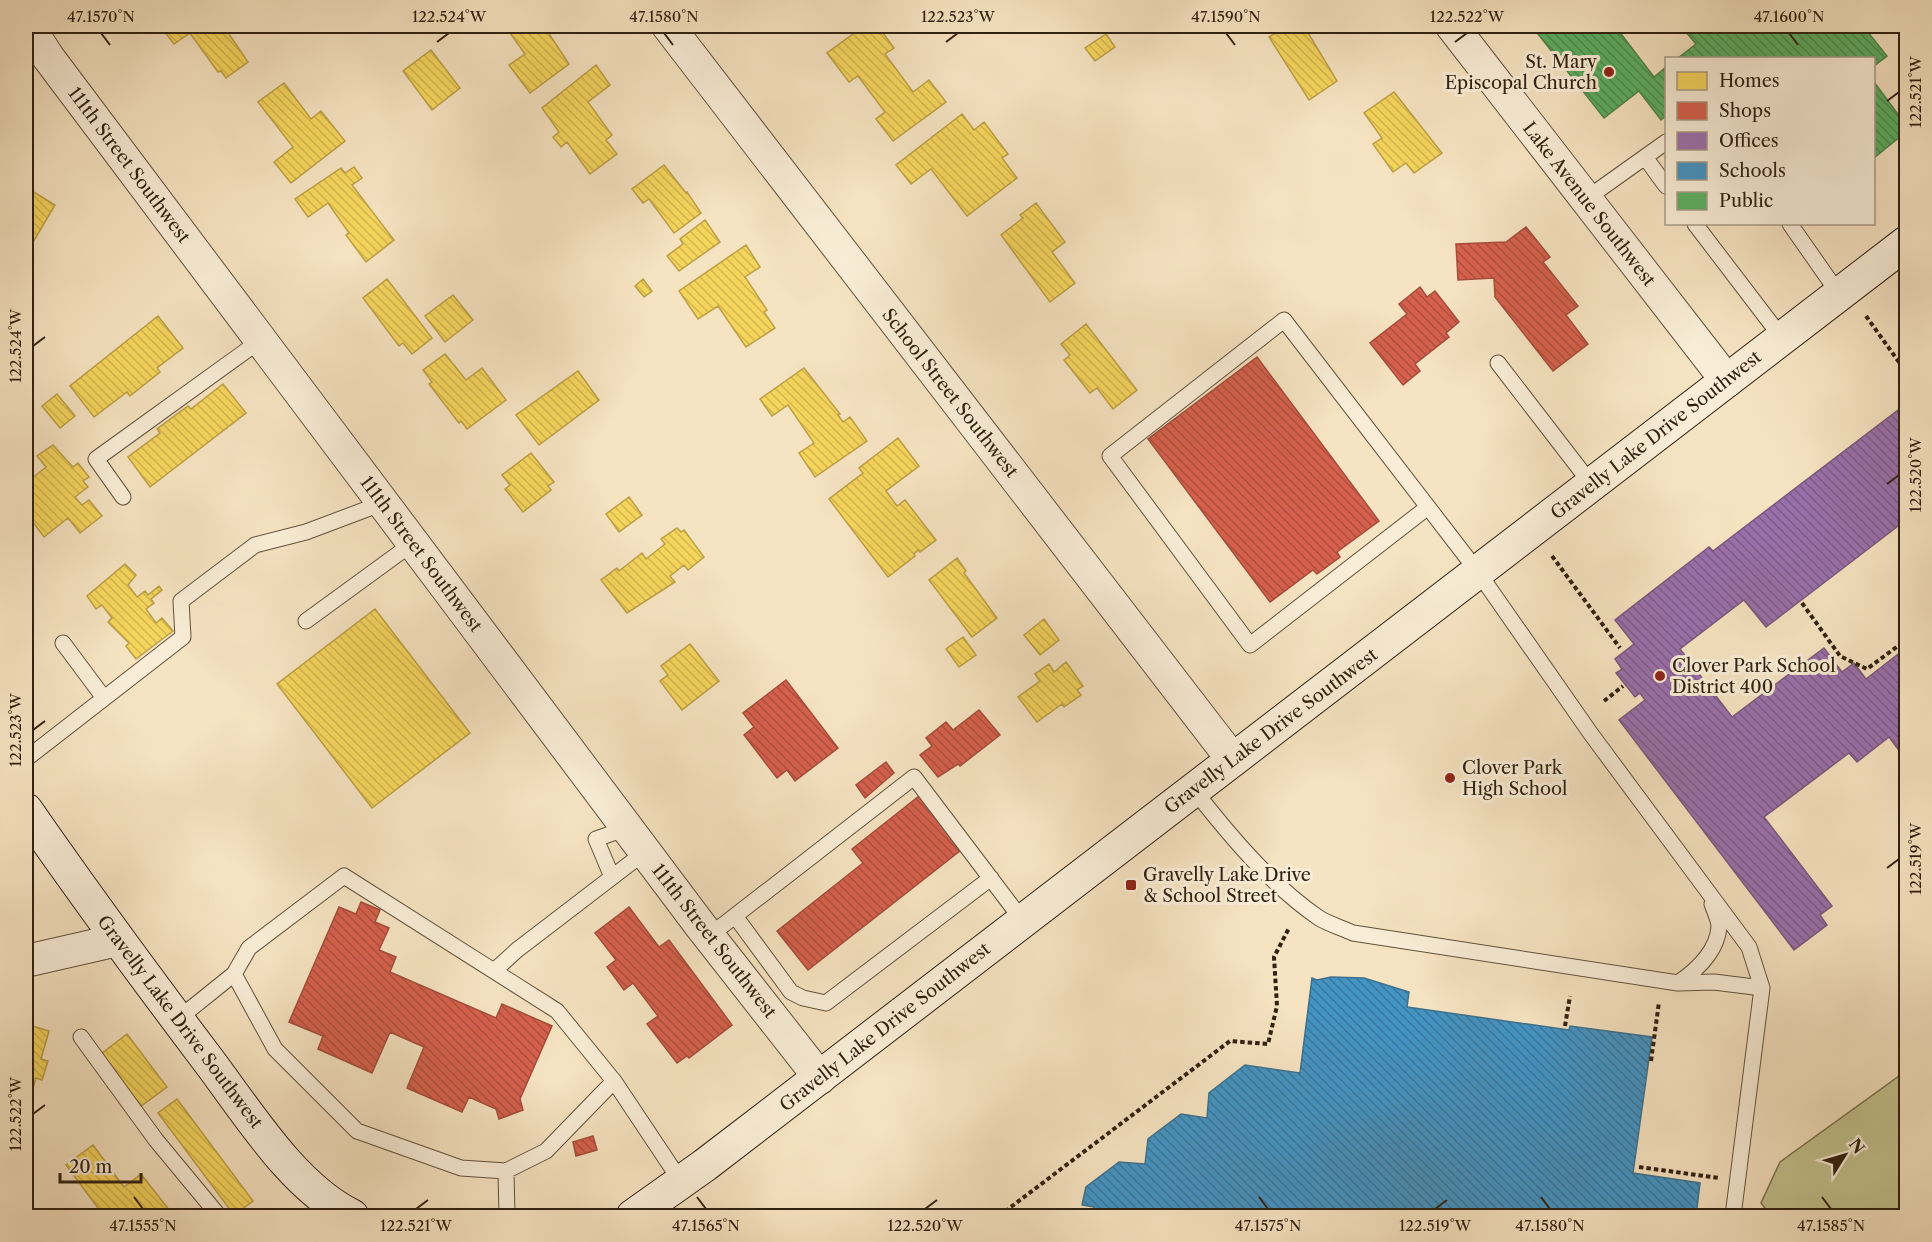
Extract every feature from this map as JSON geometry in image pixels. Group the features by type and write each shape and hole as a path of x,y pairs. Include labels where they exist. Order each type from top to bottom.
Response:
{"main road":[{"name":"Gravelly Lake Drive Southwest","path":"633,1216 682,1183 1906,243"},
{"name":"Gravelly Lake Drive Southwest","path":"26,810 118,940 271,1143 314,1190 352,1216"}],"street":[{"name":"111th Street Southwest","path":"28,26 48,57 709,936 773,993 819,1078"},
{"name":"School Street Southwest","path":"668,26 1233,760"},
{"name":"Lake Avenue Southwest","path":"1452,26 1727,381"},
{"path":"26,961 118,940"}],"lane":[{"path":"1586,200 1665,143"},
{"path":"1645,157 1665,185"},
{"path":"1696,225 1782,338"},
{"path":"1791,225 1839,294"},
{"path":"1428,507 1250,645 1110,456 1284,320 1428,507 1478,572 1591,734 1749,947 1762,988 1733,1216"},
{"path":"123,497 96,459 261,340"},
{"path":"1498,363 1592,485"},
{"path":"26,759 183,637 181,601 255,545 306,532 383,503"},
{"path":"306,621 412,543"},
{"path":"63,643 104,698"},
{"path":"709,936 914,777 1023,921"},
{"path":"1194,790 1224,829 1293,898 1321,919 1353,933 1678,983 1714,982 1762,988"},
{"path":"612,877 596,838 636,840"},
{"path":"495,971 517,950 612,877 636,840"},
{"path":"178,1020 234,974 249,948 344,876 557,1011 614,1081 682,1183"},
{"path":"735,916 773,993 791,992 803,998 826,1003 991,878"},
{"path":"1678,983 1710,955 1719,926 1708,892"},
{"path":"234,974 275,1049 357,1131 461,1168 506,1171 546,1151 614,1081"},
{"path":"81,1037 156,1140 219,1216"},
{"path":"506,1171 507,1216"}],"path":[{"path":"1866,316 1906,372"},
{"path":"1552,556 1620,648"},
{"path":"1802,603 1840,656 1867,669 1906,640"},
{"path":"1604,701 1623,686"},
{"path":"999,1216 1230,1041 1268,1044 1277,1006 1274,957 1289,928"},
{"path":"1565,1026 1570,996"},
{"path":"1651,1061 1659,1002"},
{"path":"1639,1167 1720,1178"}],"green space":[{"path":"1906,1071 1906,1216 1771,1216 1761,1203 1780,1162"}],"building: Homes":[{"path":"160,26 229,26 233,31 229,34 248,62 226,78 221,71 218,72 190,33 174,44"},
{"path":"505,26 544,26 569,64 530,93 509,65 525,54"},
{"path":"864,26 878,26 894,48 885,54 913,92 929,80 946,102 893,141 876,119 885,112 858,76 849,82 827,53"},
{"path":"1287,26 1304,26 1337,81 1309,100 1269,37"},
{"path":"1106,34 1115,47 1095,61 1085,48"},
{"path":"431,50 460,88 432,110 403,71"},
{"path":"596,65 610,85 588,102 612,135 606,140 617,154 590,174 567,142 561,147 553,137 559,132 542,108"},
{"path":"284,83 311,119 321,111 345,141 291,183 274,162 293,147 258,102"},
{"path":"1394,92 1442,153 1414,173 1406,163 1393,172 1373,144 1382,138 1364,113"},
{"path":"962,114 974,130 984,122 1008,154 1002,158 1017,178 967,216 931,169 911,184 896,165"},
{"path":"664,165 701,213 674,233 649,199 643,203 632,189"},
{"path":"354,167 362,178 352,185 394,240 366,262 346,235 349,233 328,203 308,217 295,199 341,168 345,173"},
{"path":"27,188 55,205 26,254 26,191"},
{"path":"1036,203 1065,242 1052,252 1075,283 1050,302 1001,235 1023,218 1020,215"},
{"path":"705,220 720,242 679,271 667,256 683,244 680,239"},
{"path":"746,245 760,267 745,277 767,310 764,312 775,328 746,347 718,306 698,319 679,291"},
{"path":"387,279 432,338 412,354 403,343 399,346 363,298"},
{"path":"643,279 652,291 644,297 635,286"},
{"path":"453,295 473,320 445,342 425,316"},
{"path":"158,316 183,348 157,368 160,372 130,396 127,392 94,417 70,386"},
{"path":"1086,324 1137,390 1113,409 1097,388 1090,393 1064,360 1070,355 1061,344"},
{"path":"445,354 466,380 482,368 506,400 467,429 461,421 459,423 429,384 432,382 423,370"},
{"path":"804,368 840,414 838,415 843,422 850,417 867,441 815,477 799,453 814,443 788,405 772,416 760,399"},
{"path":"578,371 599,400 539,445 516,415"},
{"path":"223,384 246,413 150,487 128,457 160,433 157,429 188,406 191,409"},
{"path":"57,394 75,416 60,428 42,406"},
{"path":"898,438 919,466 886,491 897,506 905,500 936,540 920,552 918,550 915,556 888,577 829,499 863,473 859,468"},
{"path":"53,445 73,467 78,463 89,477 83,481 88,487 75,497 82,505 89,500 102,516 80,533 68,518 44,537 26,513 26,483 46,467 37,456"},
{"path":"531,453 554,482 548,486 551,490 523,512 505,489 510,485 502,475"},
{"path":"629,497 642,515 619,532 606,514"},
{"path":"677,528 681,532 684,530 704,557 688,570 684,565 670,576 675,582 627,613 601,580 617,568 619,571 642,553 646,559 665,544 661,539"},
{"path":"957,558 966,571 964,573 997,618 972,637 929,580"},
{"path":"125,564 136,575 128,585 137,597 145,591 148,595 159,586 162,590 151,599 154,603 146,609 156,623 162,618 173,631 136,659 126,646 129,643 108,622 112,618 102,605 96,609 87,596"},
{"path":"375,609 470,733 372,808 277,684"},
{"path":"1044,619 1059,640 1040,655 1024,635"},
{"path":"963,637 976,655 959,667 946,649"},
{"path":"690,644 719,681 682,710 660,681 668,675 661,666"},
{"path":"1066,662 1083,686 1077,690 1081,695 1064,707 1062,704 1037,722 1018,697 1040,681 1035,674 1049,664 1054,672"},
{"path":"26,1024 49,1031 41,1059 48,1061 42,1080 36,1078 26,1111"},
{"path":"127,1034 167,1087 140,1107 101,1054"},
{"path":"177,1099 253,1201 234,1215 158,1113"},
{"path":"93,1145 124,1187 141,1174 174,1216 98,1216 94,1211 98,1208 66,1165"}],"building: Shops":[{"path":"1526,227 1550,257 1543,262 1578,306 1566,315 1588,344 1553,371 1495,297 1494,278 1458,280 1456,244 1506,242"},
{"path":"1420,287 1427,297 1435,291 1459,322 1446,333 1449,337 1415,364 1420,371 1403,385 1370,343 1407,314 1399,304"},
{"path":"1257,357 1379,521 1337,552 1340,557 1317,574 1313,570 1270,602 1148,439"},
{"path":"786,680 838,748 795,781 787,770 777,778 744,735 754,727 743,713"},
{"path":"979,710 1000,735 960,766 958,764 938,777 920,755 932,746 926,738 946,722 953,730"},
{"path":"886,762 894,773 865,798 856,785"},
{"path":"919,796 961,850 808,970 777,931 863,863 852,849"},
{"path":"361,902 380,910 375,922 389,928 379,950 396,957 390,972 496,1018 502,1004 552,1026 520,1099 523,1110 499,1119 496,1109 469,1097 462,1112 407,1088 424,1047 390,1032 372,1073 318,1049 323,1036 289,1022 339,907 356,914"},
{"path":"629,907 659,947 669,940 732,1025 689,1058 687,1056 677,1063 647,1024 658,1016 633,983 624,990 607,967 616,960 595,933"},
{"path":"593,1136 597,1150 576,1156 573,1142"}],"building: Offices":[{"name":"Clover Park School District 400","path":"1906,404 1906,520 1766,627 1744,600 1680,649 1732,717 1824,648 1842,672 1854,663 1866,679 1906,648 1906,760 1889,737 1857,762 1849,753 1764,817 1832,906 1820,915 1827,925 1794,950 1619,720 1645,700 1640,693 1635,697 1616,673 1622,669 1615,659 1634,644 1615,620 1709,547 1713,551"}],"building: Schools":[{"path":"1331,977 1364,978 1409,992 1407,1007 1569,1030 1570,1026 1652,1037 1633,1173 1700,1183 1696,1216 1094,1216 1094,1207 1082,1205 1086,1187 1119,1162 1145,1164 1148,1139 1181,1114 1207,1118 1209,1093 1245,1065 1300,1073 1312,978 1317,980"}],"building: Public":[{"name":"St. Mary Episcopal Church","path":"1538,26 1615,26 1654,77 1665,68 1665,117 1661,120 1639,91 1604,118 1534,29"},
{"path":"1681,26 1836,26 1838,28 1863,26 1887,56 1875,65 1875,57 1679,57 1696,44"},
{"path":"1875,83 1906,125 1906,132 1875,157"}],"place":[{"name":"St. Mary Episcopal Church","path":"1609,72"},
{"name":"Clover Park School District 400","path":"1660,676"},
{"name":"Clover Park High School","path":"1450,778"},
{"name":"Gravelly Lake Drive & School Street","path":"1131,885"}]}
